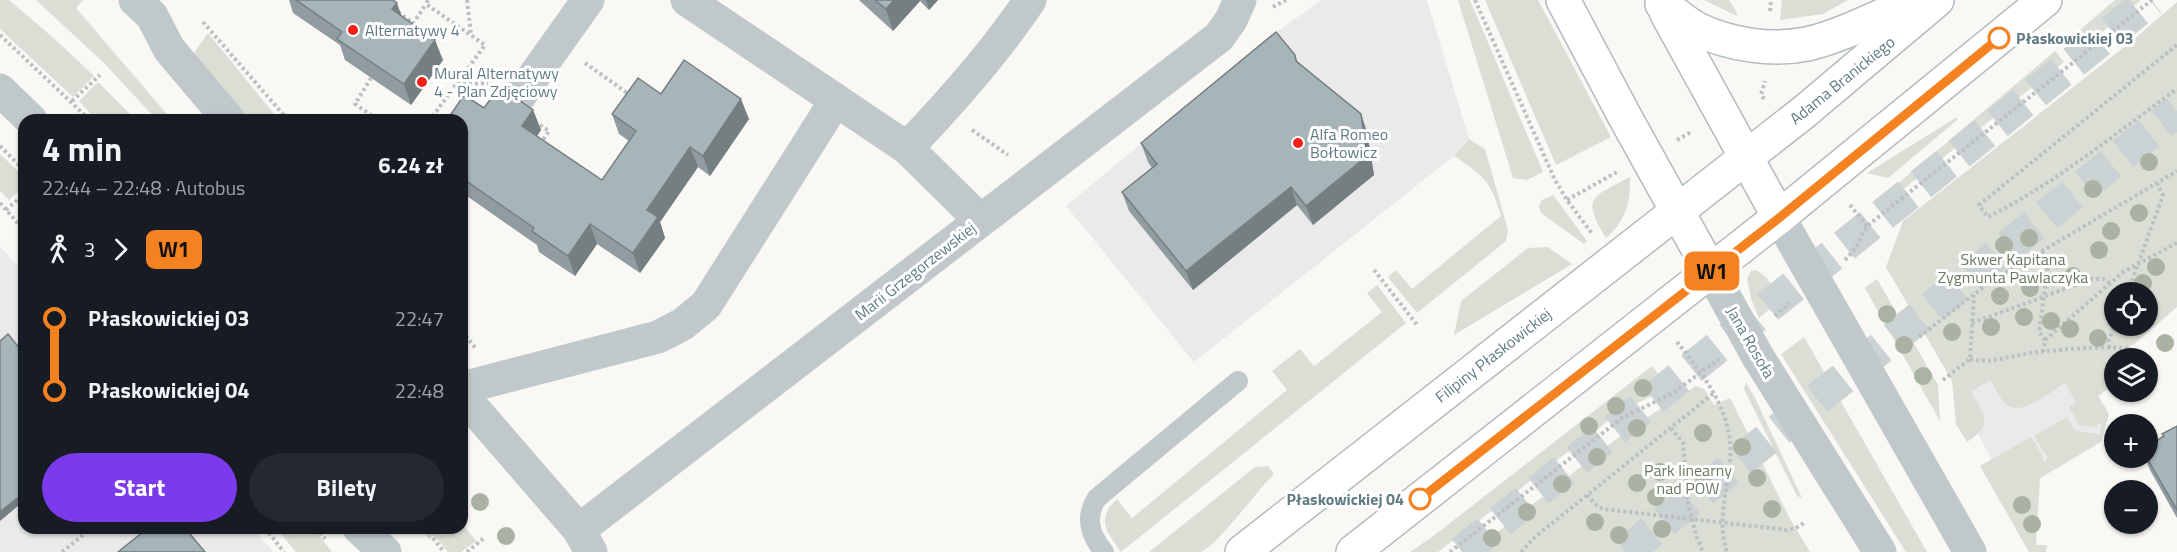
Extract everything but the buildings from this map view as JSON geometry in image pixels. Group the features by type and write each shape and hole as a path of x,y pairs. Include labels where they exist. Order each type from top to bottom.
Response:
{"main road":[{"name":"Jana Rosoła","path":"1563,0 1711,272"},
{"name":"Adama Branickiego","path":"1661,2 1698,29 1722,39 1781,47 1809,44 1826,39 1917,0"},
{"name":"Adama Branickiego","path":"1745,158 1937,0"},
{"path":"1353,552 1779,218 2045,0"},
{"path":"1661,2 1779,218"},
{"name":"Filipiny Płaskowickiej","path":"1242,552 1745,158"}],"street":[{"path":"135,0 152,16 169,49 224,114"},
{"path":"517,101 588,0"},
{"name":"Marii Grzegorzewskiej","path":"585,541 980,220 907,148 687,0"},
{"path":"907,148 943,110 1016,21 1030,0"},
{"path":"980,220 1219,37 1231,20 1240,0"},
{"path":"0,90 25,114"},
{"path":"468,386 658,337 683,324 706,305 836,100"},
{"path":"1779,218 1970,552"},
{"name":"Jana Rosoła","path":"1711,272 1758,357 1880,552"},
{"path":"468,402 585,541"},
{"path":"366,534 386,552"},
{"path":"384,534 394,552"}],"lane":[{"path":"1104,552 1093,537 1089,521 1097,498 1238,381"}],"path":[{"path":"467,0 471,35"},
{"path":"1273,7 1286,0"},
{"path":"1475,0 1555,180 1594,236"},
{"path":"1845,260 1855,249 1867,226 2152,0"},
{"path":"410,28 427,2 485,45 434,114"},
{"path":"397,11 413,23"},
{"path":"203,22 283,114"},
{"path":"0,35 84,114"},
{"path":"557,43 632,96"},
{"path":"2177,45 1979,205 1988,217 2010,206 2049,181 2177,89"},
{"path":"72,101 100,75"},
{"path":"369,114 355,104 371,78"},
{"path":"1765,78 1761,95 1767,102"},
{"path":"456,84 517,101 549,131 539,146"},
{"path":"0,146 18,164"},
{"path":"1567,200 1619,171"},
{"path":"1919,337 1990,282 2177,171"},
{"path":"2132,282 2163,195 2157,183"},
{"path":"6,210 18,199"},
{"path":"0,203 18,223"},
{"path":"1849,204 1867,226"},
{"path":"2110,282 2139,262 2177,243"},
{"path":"2042,251 2048,263 2039,332 2045,340"},
{"path":"1374,270 1418,326"},
{"path":"1972,323 2092,279 2104,279 2108,282"},
{"path":"2043,352 2045,340 2104,287"},
{"path":"1943,380 1970,359 1974,294"},
{"path":"2109,348 2111,336"},
{"path":"1681,346 1714,393 1727,428 1731,453 1724,523 1727,552"},
{"path":"1970,359 1984,362 2043,352 2104,348"},
{"path":"1450,552 1622,418 1668,397 1727,354"},
{"path":"1521,552 1535,537 1714,393"},
{"path":"1671,428 1683,443 1688,503 1704,552"},
{"path":"1587,495 1599,508 1787,530 1804,523"},
{"path":"62,552 84,534"},
{"path":"270,534 284,552"},
{"path":"467,552 484,537"},
{"path":"433,538 444,552"}],"shaded area":[{"path":"1321,0 1427,0 1469,139 1454,156 1194,362 1066,206 1270,37"},
{"path":"0,246 18,266 18,534 258,534 273,552 0,552"},
{"path":"1990,375 2086,375 2109,414 2104,414 2104,432 2101,442 2004,499 1984,464 1992,460 1978,434 1967,389"}],"green space":[{"path":"0,0 9,0 94,76 73,97 0,29"},
{"path":"36,0 83,0 76,8 167,114 151,114 104,63"},
{"path":"1458,0 1470,0 1543,172 1527,180 1513,178"},
{"path":"1485,0 1538,0 1611,137 1556,165"},
{"path":"1704,0 1729,0 1737,16"},
{"path":"1782,0 1848,0 1823,14 1780,20"},
{"path":"2115,0 2141,0 2090,42 2080,30"},
{"name":"Skwer Kapitana Zygmunta Pawlaczyka","path":"2177,2 2177,307 2158,323 2158,282 2104,282 2104,336 2143,336 2130,345 2130,348 2104,348 2104,392 2098,396 2109,414 2104,414 2104,432 2101,442 2040,478 2036,545 2047,545 2046,552 2029,552 1980,466 2031,437 2044,458 2042,459 2044,462 2048,458 2034,436 2067,417 2075,431 2100,434 2101,424 2097,427 2079,425 2069,407 2076,402 2065,383 2036,402 2020,408 2006,404 1990,380 1971,392 1983,414 1984,425 1967,442 1956,424 1952,381 1886,267 1903,221 2133,40"},
{"path":"208,33 274,114 243,114 194,60 194,53"},
{"path":"2055,51 2064,62 1892,198 1895,186"},
{"path":"98,82 130,114 91,114 79,101"},
{"path":"1957,117 1957,120 1888,178 1867,173"},
{"path":"1469,139 1485,149 1508,230 1506,241 1417,313 1388,277 1396,270 1412,289 1501,216 1494,195 1485,180 1454,156"},
{"path":"0,154 18,171 18,192 9,200 0,191"},
{"path":"1630,177 1626,211 1613,232 1606,238 1594,214 1594,200 1599,194"},
{"path":"1553,195 1587,241 1584,244 1541,213 1539,206 1542,200"},
{"path":"1548,247 1572,264 1454,335 1461,301 1528,248"},
{"path":"1757,270 1766,277 1782,299 1759,318 1751,299 1747,278 1751,271"},
{"path":"1877,279 1938,385 1940,421 1865,288"},
{"path":"1377,285 1406,323 1121,552 1106,526 1106,513 1110,506 1117,499 1132,518 1287,390 1272,371 1300,349 1314,366 1382,312 1367,293"},
{"path":"1804,337 1927,552 1906,552 1781,354"},
{"path":"1652,366 1669,388 1621,411 1438,552 1410,552 1432,537"},
{"path":"1746,382 1802,498 1797,496 1744,389"},
{"name":"Park linearny nad POW","path":"1696,386 1704,389 1714,405 1730,398 1789,517 1810,552 1472,552 1629,429"},
{"path":"1268,466 1274,474 1226,530 1207,548 1200,552 1149,552 1255,467"},
{"path":"468,531 476,541 461,552 448,552 434,535 429,539 425,534 468,534"},
{"path":"281,534 318,534 332,552 296,552"}],"tunnel":[{"path":"1462,552 2151,0"},
{"path":"1626,552 2177,111"}],"bus line":[{"name":"W1","path":"1420,499 1779,218 1999,38"}],"place":[{"name":"Alternatywy 4","path":"353,30"},
{"name":"Płaskowickiej 03","path":"1999,38"},
{"name":"Mural Alternatywy 4 - Plan Zdjęciowy","path":"422,82"},
{"name":"Alfa Romeo Bołtowicz","path":"1298,143"},
{"name":"Płaskowickiej 04","path":"1420,499"}]}
